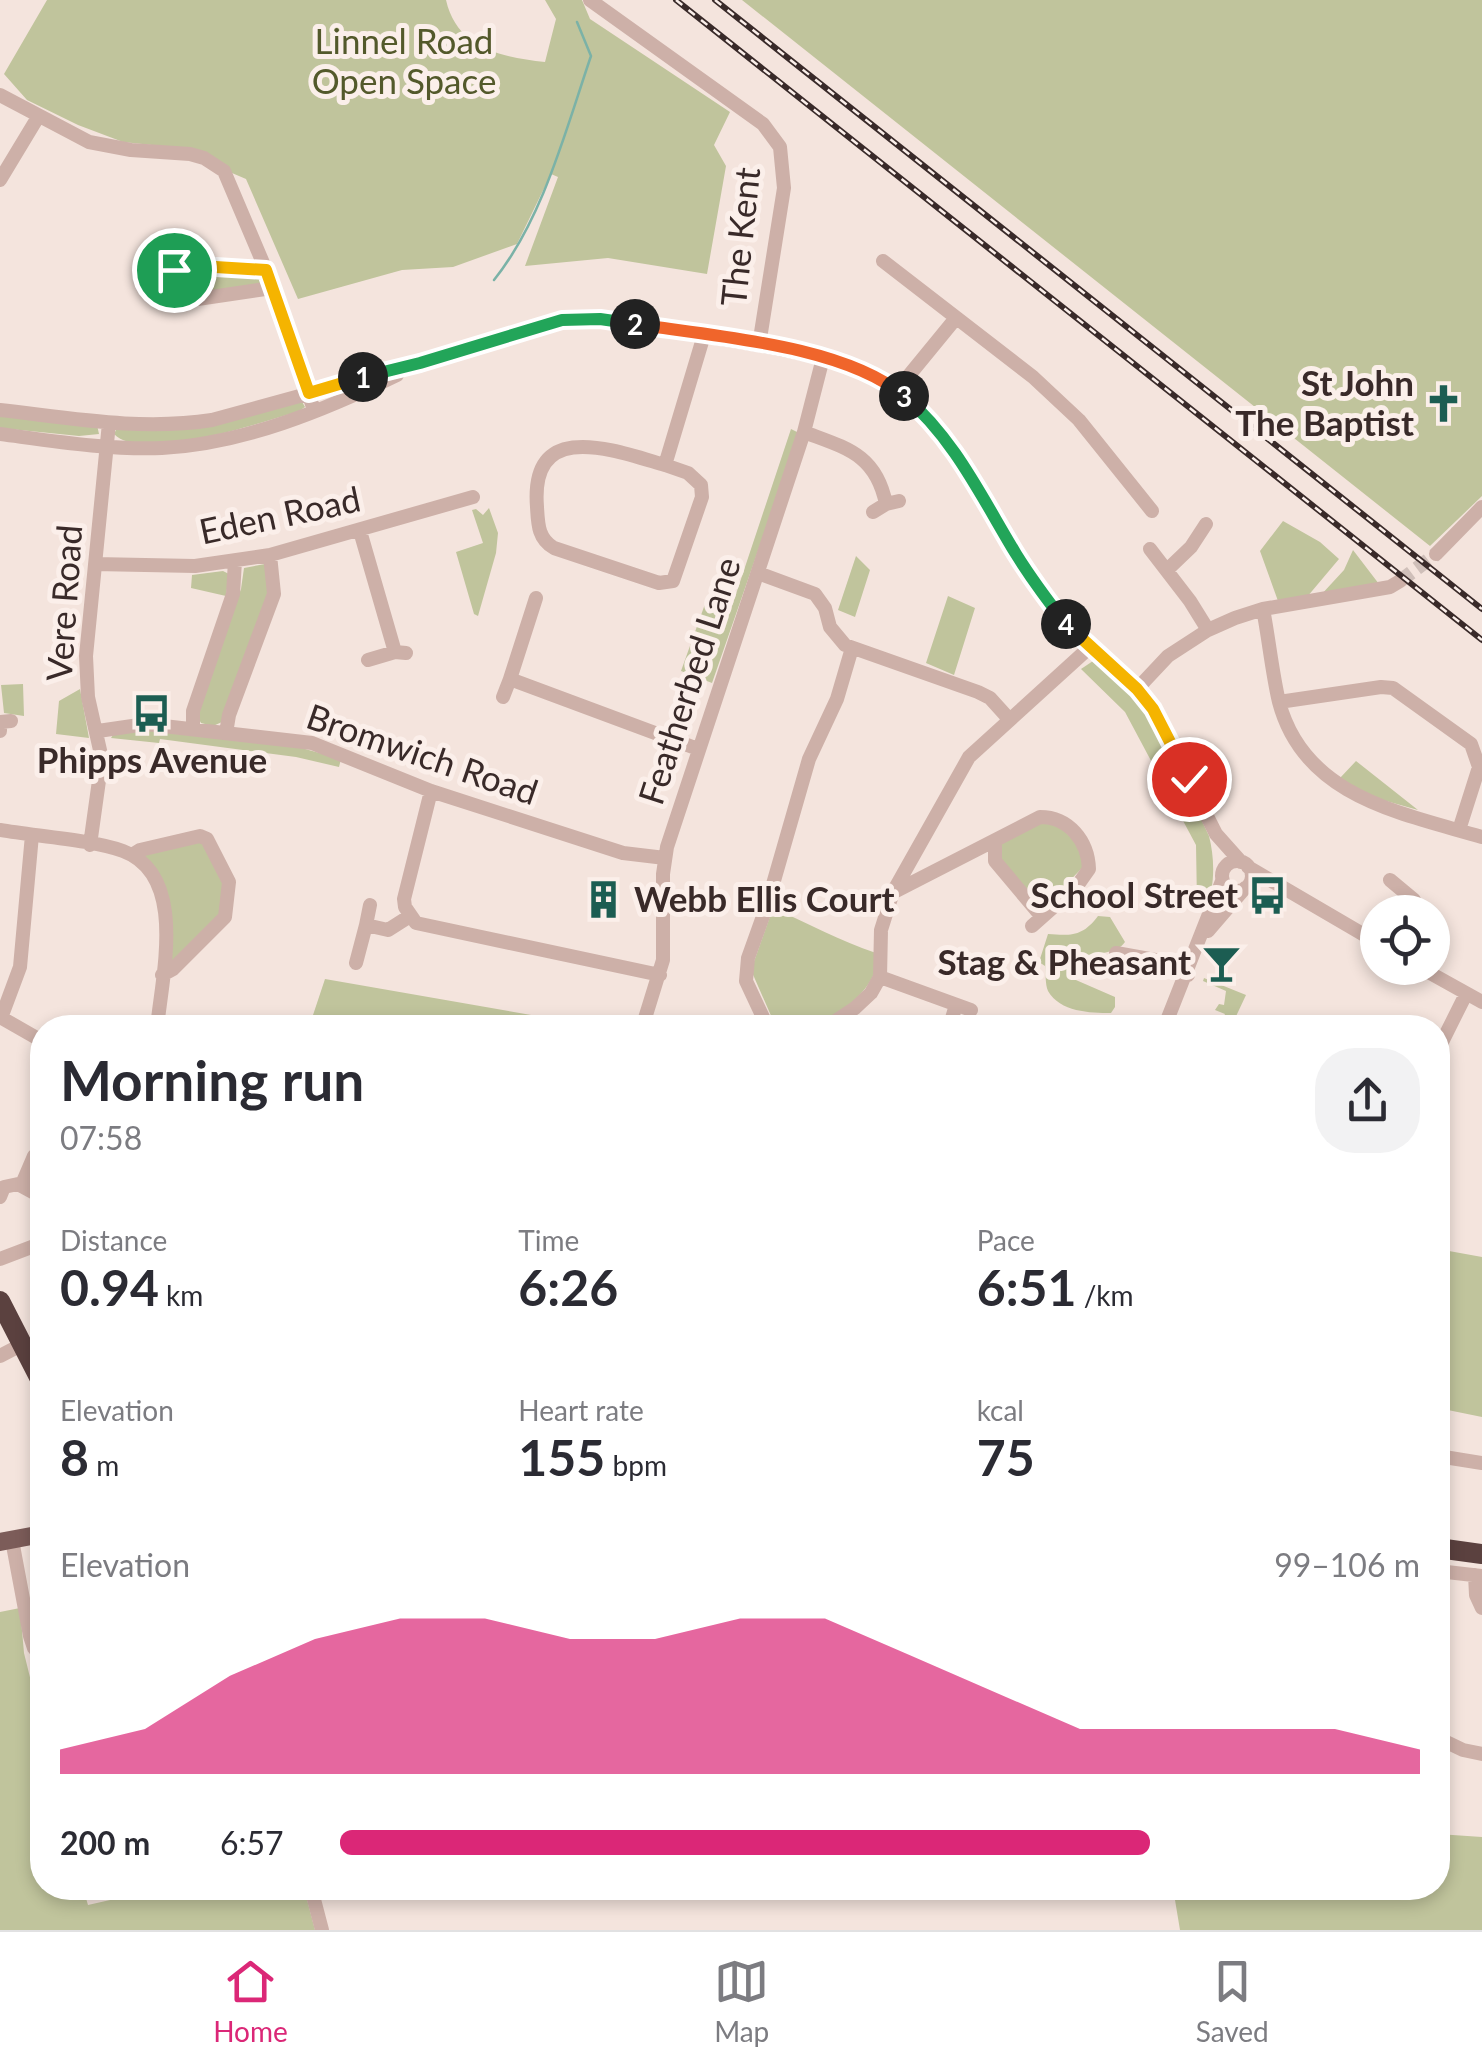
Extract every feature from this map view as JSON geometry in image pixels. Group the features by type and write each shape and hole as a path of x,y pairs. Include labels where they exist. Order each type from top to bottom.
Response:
{"highway":[{"path":"0,1301 30,1358"},
{"path":"1450,1550 1482,1554"}],"street":[{"name":"The Kent","path":"590,0 763,124 780,147 784,188 759,344 824,358 872,375 897,390 940,431 1029,572 1075,635 1090,647"},
{"path":"0,95 89,142 130,150 190,154 213,162 232,184 314,410"},
{"path":"0,180 38,117"},
{"path":"883,262 1033,377 1079,420 1152,511"},
{"path":"266,270 183,265 170,276 170,286 176,298 184,302 272,288"},
{"path":"897,390 956,318"},
{"path":"0,410 178,425 242,413 562,320 600,319 759,344"},
{"path":"665,465 704,335"},
{"name":"Featherbed Lane","path":"646,1015 660,975 664,945 665,858 804,432 824,358"},
{"path":"0,434 157,448 215,441 314,410 420,363"},
{"name":"Vere Road","path":"90,845 102,759 86,678 108,422"},
{"path":"804,432 852,450 870,464 893,502 873,512"},
{"path":"588,446 665,465 688,474 701,485 702,498 673,580 659,582 554,548 542,537 535,485 551,456 572,447 588,446"},
{"name":"Eden Road","path":"96,564 164,566 270,555 475,496"},
{"path":"1436,554 1482,507"},
{"path":"1167,570 1190,548 1206,524"},
{"path":"360,531 400,653 368,660"},
{"path":"1150,548 1208,630"},
{"path":"226,733 229,715 274,594 270,555"},
{"path":"193,729 193,711 233,594 235,561"},
{"path":"758,573 815,594 825,608 830,627 845,645 978,692 990,698 1010,719"},
{"path":"1137,689 1168,656 1208,630 1264,609 1390,587 1400,581"},
{"path":"503,697 538,608"},
{"path":"1264,609 1279,702 1299,748 1331,782 1390,810 1482,837"},
{"path":"844,1015 871,993 880,976 880,930 893,892 969,757 1090,647 1137,689 1153,709 1216,834 1245,865 1360,933"},
{"path":"762,1015 746,981 748,958 809,760 852,648"},
{"path":"510,680 698,749"},
{"path":"1279,702 1381,686 1401,691 1471,744 1479,759 1459,830"},
{"name":"Bromwich Road","path":"98,731 146,724 312,743 431,791 623,853 665,858"},
{"path":"431,791 404,899 410,916 424,928 660,975"},
{"path":"893,892 1040,817 1063,820 1086,850 1088,869 1077,886 1037,921 996,861 995,841"},
{"path":"0,830 120,849 132,855 158,883 167,922 158,1015"},
{"path":"1216,834 1222,878 1232,890 1263,884 1288,892"},
{"path":"30,1034 0,1018 20,967 32,835"},
{"path":"132,855 200,836 206,839 229,882 224,920 173,970 162,975"},
{"path":"970,854 996,861"},
{"path":"1173,1015 1186,995 1188,975 1228,864 1245,865"},
{"path":"1204,935 1246,888 1251,879 1245,865"},
{"path":"1390,880 1408,895"},
{"path":"356,963 370,905"},
{"path":"366,925 388,930 410,916"},
{"path":"1127,952 1166,962 1188,975"},
{"path":"880,976 964,1008 958,1015"},
{"path":"1450,985 1482,1002"},
{"path":"1450,1026 1466,994"},
{"path":"22,1184 30,1165"},
{"path":"0,1197 4,1188 22,1184 30,1189"},
{"path":"0,1259 30,1248"},
{"path":"0,1356 23,1344"},
{"path":"1450,1458 1482,1463"},
{"path":"6,1541 30,1636"},
{"path":"1450,1572 1478,1575 1476,1595 1482,1608"},
{"path":"1450,1742 1482,1754"},
{"path":"314,1900 322,1930"}],"green space":[{"name":"Linnel Road Open Space","path":"47,0 446,0 460,30 471,40 498,53 545,62 556,19 545,0 582,0 590,19 730,112 714,145 726,166 707,274 608,258 525,266 558,177 551,174 517,244 453,267 402,270 298,299 246,179 171,147 123,142 78,125 27,100 4,74"},
{"path":"742,0 1482,0 1482,496 1430,546"},
{"path":"179,270 259,273 264,282 184,298 176,293 174,274"},
{"path":"301,400 305,407 299,411 203,438 149,444 128,442 114,434 116,430"},
{"path":"0,414 97,425 99,434 79,436 0,428"},
{"path":"791,429 799,433 712,683 681,671 705,604 730,612"},
{"path":"489,508 498,533 496,553 478,616 474,614 456,552 483,543 472,510 483,515"},
{"path":"1283,521 1320,542 1339,559 1307,597 1278,601 1260,551"},
{"path":"1353,550 1379,584 1320,596 1344,570"},
{"path":"856,556 870,570 855,617 838,610"},
{"path":"265,564 270,592 222,722 213,726 201,723 196,714 241,589 244,568"},
{"path":"223,571 229,574 226,596 191,588 192,575"},
{"path":"948,596 975,608 954,675 926,663"},
{"path":"1093,661 1133,695 1149,716 1209,836 1213,873 1206,909 1197,903 1196,845 1125,712 1081,669"},
{"path":"23,684 24,716 4,713 1,685"},
{"path":"80,689 89,738 56,734 59,701"},
{"path":"139,729 298,747 341,759 339,767 296,757 160,739 159,743 111,738 115,732"},
{"path":"1356,761 1418,810 1372,797 1340,778"},
{"path":"1054,820 1082,849 1085,865 1045,906 1039,905 998,855 999,842 1024,828"},
{"path":"200,839 225,883 221,916 172,961 169,923 144,852"},
{"path":"773,908 876,953 877,964 866,988 835,1015 771,1015 751,970"},
{"path":"1098,916 1110,917 1125,942 1112,951 1082,956 1069,977 1115,997 1111,1013 1085,1012 1060,1003 1048,991 1045,966 1039,962 1048,934 1076,933"},
{"path":"1204,978 1246,995 1237,1015 1215,1010 1219,1004 1224,1005 1226,991 1203,981"},
{"path":"325,979 531,1015 313,1015"},
{"path":"1450,1251 1482,1257 1482,1417 1450,1410"},
{"path":"20,1608 30,1677 30,1900 87,1900 88,1905 110,1900 307,1900 315,1930 0,1930 0,1612"},
{"path":"1450,1835 1482,1837 1482,1930 1180,1930 1175,1900 1450,1900"}],"waterway":[{"path":"494,280 540,202 591,56 577,22"}],"tunnel":[{"path":"1400,581 1436,554"}],"railway":[{"path":"676,0 1482,640"},
{"path":"715,0 1482,609"}],"place":[{"name":"St John The Baptist","path":"1444,404"},
{"name":"Phipps Avenue","path":"152,714"},
{"name":"School Street","path":"1268,896"},
{"name":"Webb Ellis Court","path":"604,900"},
{"name":"Stag & Pheasant","path":"1221,963"}],"route":[{"path":"174,270 183,265 266,270 309,393 562,320 600,319 759,344 843,362 872,375 897,390 940,431 1050,603 1075,635 1137,689 1153,709 1189,779"}]}
